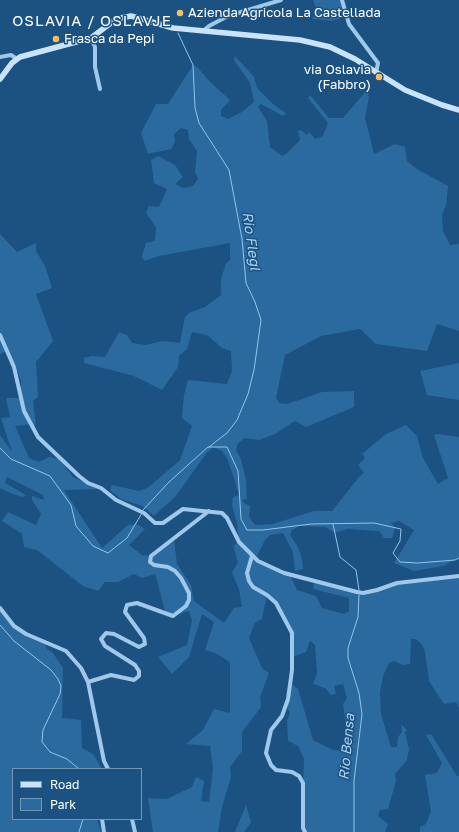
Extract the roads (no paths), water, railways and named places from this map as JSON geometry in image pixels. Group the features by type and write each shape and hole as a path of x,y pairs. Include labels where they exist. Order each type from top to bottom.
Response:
{"street":[{"path":"204,31 209,26 228,16 281,0"},
{"path":"342,0 349,24 378,63 376,73"},
{"path":"0,79 17,59 29,54 91,38 112,21 124,16 140,17 162,25 204,31 307,41 340,51 400,87 437,103 459,110"},
{"path":"91,38 95,46 95,67 100,90"},
{"path":"0,57 11,55 17,59"},
{"path":"0,335 14,367 24,411 38,437 88,483 101,488 116,500 137,509 160,524 183,509 222,513 227,518 239,542 258,561 284,573 363,593 397,583 459,576"},
{"path":"88,682 111,675 134,680 139,676 139,671 135,665 105,646 101,639 106,633 114,634 139,647 145,644 144,638 125,612 127,605 137,603 173,616 186,606 189,600 189,593 181,578 175,571 168,567 154,565 150,562 151,556 209,511"},
{"path":"252,556 247,572 249,581 253,587 267,595 276,603 292,633 292,670 288,699 282,716 271,730 266,753 270,765 276,770 292,772 299,776 303,783 303,828 305,832"},
{"path":"0,608 14,626 26,634 66,651 81,668 88,682 104,761 108,768"},
{"path":"102,820 104,832"},
{"path":"132,820 135,832"}],"waterway":[{"name":"Rio Flegl","path":"178,33 193,65 195,108 199,123 229,170 242,239 246,283 255,302 261,320 254,370 248,394 237,420 227,433 209,447"},
{"path":"143,510 169,482 208,447 227,447 238,471 241,519 247,530 263,530 311,524 374,523 401,529 400,541 393,553 400,562 418,563 455,560 459,558"},
{"path":"0,448 11,459 50,476 71,505 76,526 93,546 108,553 127,538 142,513"},
{"name":"Rio Bensa","path":"333,524 340,557 356,570 359,590"},
{"name":"Rio Bensa","path":"354,832 354,781 362,714 359,693 348,658 348,648 358,617 359,595"},
{"path":"0,625 14,641 51,670 58,679 61,686 60,694 43,730 42,742 50,752 67,759 78,768"},
{"path":"79,832 83,820"}],"place":[{"name":"Azienda Agricola La Castellada","path":"180,13"},
{"name":"Frasca da Pepi","path":"56,39"},
{"name":"via Oslavia (Fabbro)","path":"379,77"}],"district":[{"name":"OSLAVIA / OSLAVJE","path":"92,21"}]}
